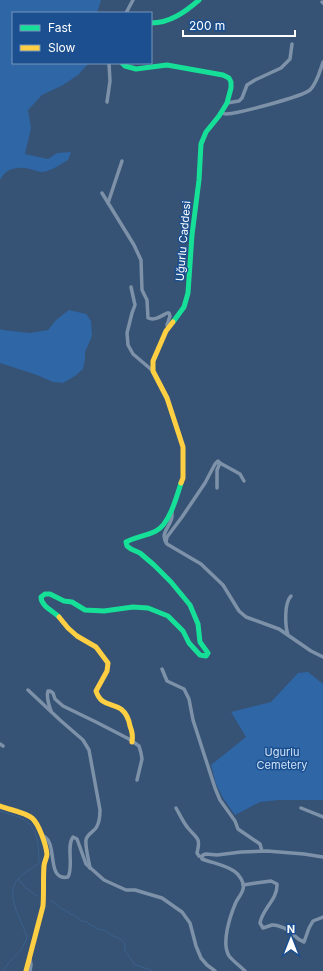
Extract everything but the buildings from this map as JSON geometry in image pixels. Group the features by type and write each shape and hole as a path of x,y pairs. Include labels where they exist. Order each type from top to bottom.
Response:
{"street":[{"path":"127,12 133,0"},
{"path":"152,23 167,21 188,10 199,0"},
{"path":"227,103 239,101 242,98 247,85 281,68 290,59 292,44"},
{"path":"220,113 226,114 246,110 294,97 309,91 314,85 323,62"},
{"path":"107,102 110,81 109,64"},
{"name":"Uğurlu Caddesi","path":"123,64 136,69 168,65 176,66 224,76 229,78 232,82 227,103 206,132 201,144 188,293 184,308 168,329 153,361 153,371"},
{"path":"108,203 122,161"},
{"path":"102,193 134,245 141,260 142,290 147,300 148,318 156,319 167,312 169,313 170,316 167,325 168,329"},
{"path":"132,287 135,305 127,333 128,345 133,354 153,371 167,398 183,447 183,478 172,509 163,525 157,531 126,542 127,546 140,553 154,565 171,582 190,605 198,624 200,642 208,653 206,656 202,656 196,652 189,643 183,631 168,616 148,608 133,606 104,611 85,610 72,602 64,601 50,594 45,594 41,597 44,604 55,613 68,628 77,636 96,647 108,663 107,671 96,691 97,695 103,702 121,709 126,716 133,738 132,742"},
{"path":"166,543 166,537 182,517 218,461 240,474 244,481"},
{"path":"217,488 216,477 220,463"},
{"path":"172,509 172,516 164,537 166,543 201,564 224,585 239,611 246,616 279,629 323,656"},
{"path":"288,635 286,627 287,611 288,599 291,596"},
{"path":"162,669 168,681 184,689 189,699 193,720 220,800 235,821 238,829 260,844 262,851"},
{"path":"28,690 83,740 89,750 100,810 100,819 98,824 88,836 86,841 90,868"},
{"path":"52,712 48,702 48,691 50,691 64,706 138,746 142,759 137,780"},
{"path":"0,806 27,815 33,819 38,825 47,854 44,864 43,906 26,971"},
{"path":"176,808 187,827 198,840 199,845 197,853 199,856 202,857 202,859 235,871 240,875 243,890 236,902 226,930 225,942 229,956 244,971"},
{"path":"301,808 323,818"},
{"path":"42,835 47,838 50,843 55,872 61,878 68,878 71,873 70,844 73,837 77,839 86,864 104,880 126,890 135,890 162,898 182,912 190,923 201,958 215,971"},
{"path":"202,857 206,854 217,855 262,851 323,857"},
{"path":"243,885 271,881 277,884 274,897 261,917 260,923 262,928 273,925 279,926 293,934 298,940 304,942 313,921 323,917"},
{"path":"30,956 30,971"}],"green space":[{"path":"0,0 101,0 97,12 12,12 12,64 88,64 78,75 63,85 42,95 28,110 31,128 25,154 48,159 57,153 71,152 68,160 53,169 43,172 26,168 9,170 0,180"},
{"path":"69,310 86,314 91,321 92,336 85,352 83,369 75,376 63,383 53,382 0,363 0,329 30,333 48,330 56,320"},
{"name":"Ugurlu Cemetery","path":"308,672 323,684 323,800 278,800 260,802 235,815 223,798 216,784 211,765 246,737 231,712 271,702 298,673"}],"waterway":[{"path":"0,811 21,818 31,826 38,843 39,857 39,863 21,876 15,884 13,899 27,937 23,947 3,971"},
{"path":"18,879 27,889 37,896"},
{"path":"51,901 82,921 121,939 125,944 125,951 134,964 153,971"}],"traffic: fast":[{"path":"152,23 158,23 171,19 188,9 199,0"},
{"path":"123,64 136,69 167,65 223,75 229,78 231,82 227,103 206,132 201,144 188,293 184,307 173,322"},
{"path":"59,617 43,603 41,597 45,594 50,594 64,601 72,602 85,610 104,611 133,607 148,608 168,616 183,631 189,643 200,655 206,656 208,653 200,642 198,624 190,605 171,582 154,565 140,553 127,546 126,542 152,533 161,528 169,517 181,483"}],"traffic: slow":[{"path":"173,322 166,331 153,361 153,371 167,398 183,447 183,478 181,483"},
{"path":"59,617 77,636 96,647 108,663 107,671 96,691 100,699 121,709 124,712 131,730 132,742"},
{"path":"0,806 29,816 35,821 42,835 47,854 44,866 43,906 26,971"}]}
